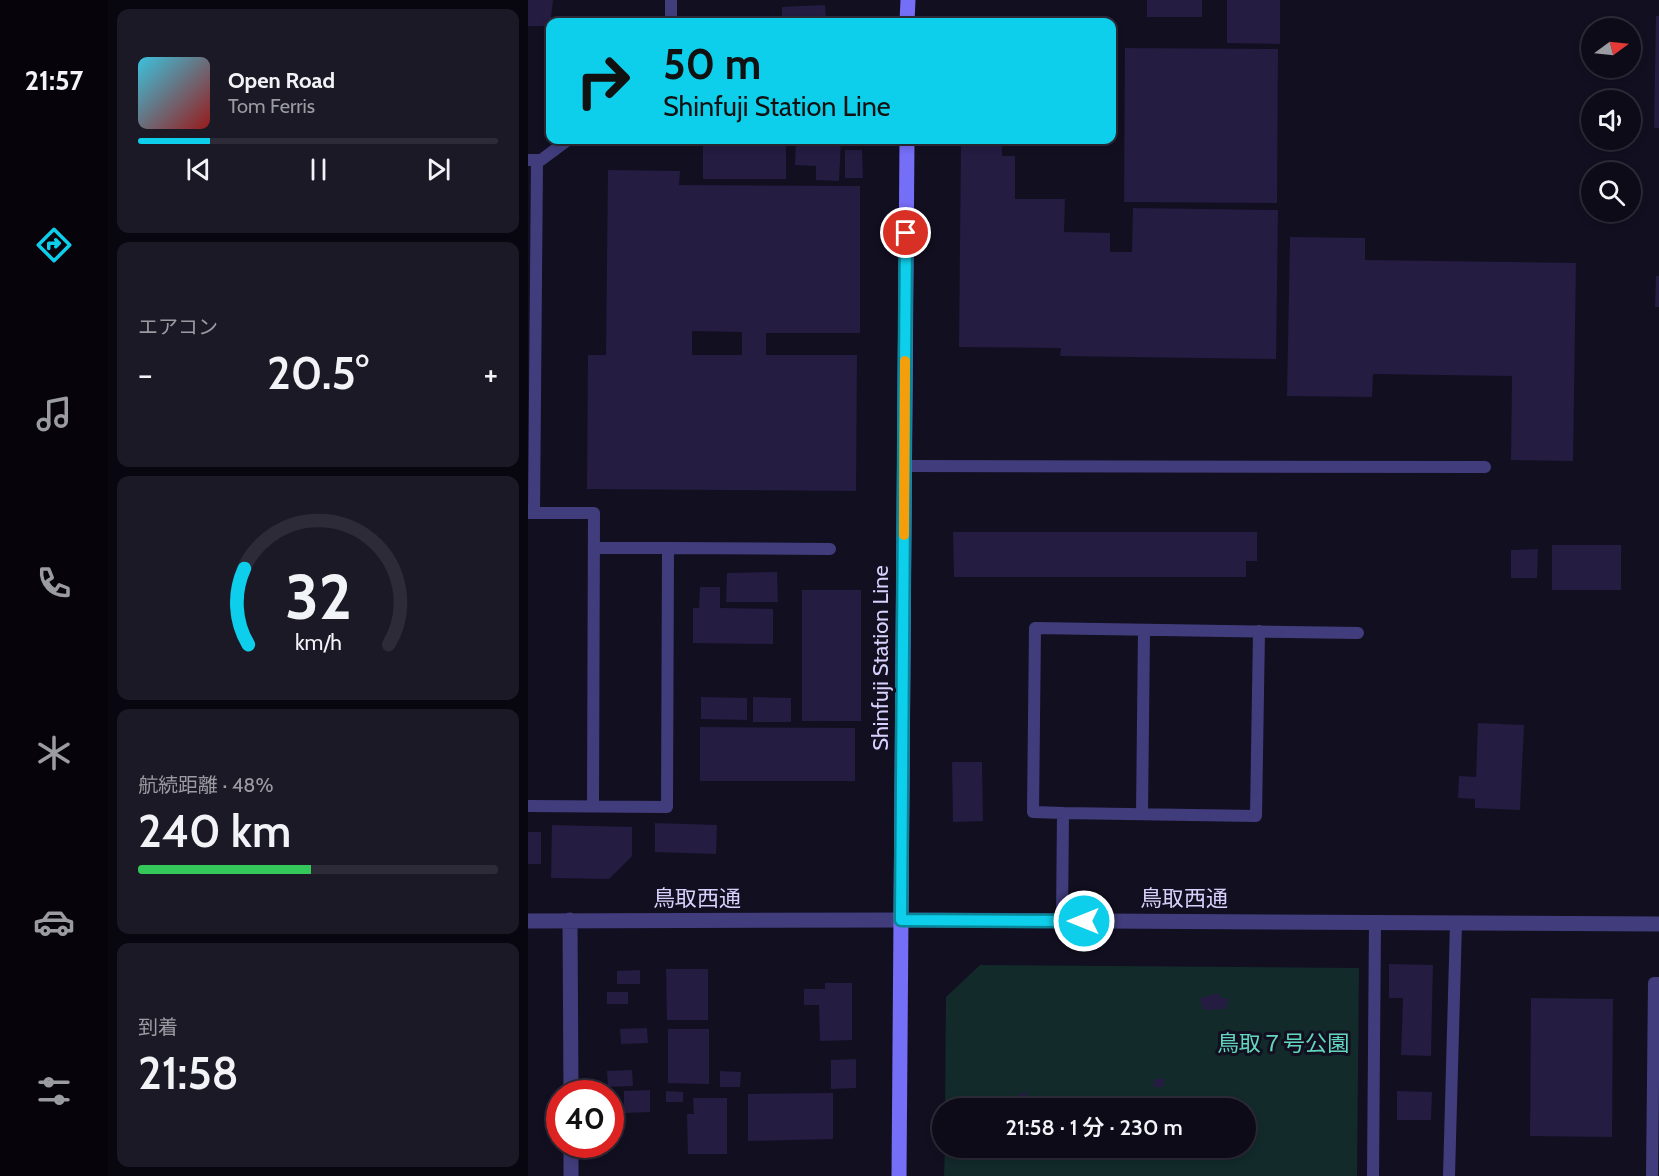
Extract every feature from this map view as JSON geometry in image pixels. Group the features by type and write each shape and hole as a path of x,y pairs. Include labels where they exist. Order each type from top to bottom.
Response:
{"main road":[{"path":"908,0 908,18"},
{"name":"Shinfuji Station Line","path":"899,1176 907,144"}],"street":[{"path":"570,920 571,1080"},
{"name":"鳥取西通","path":"528,921 1062,920 1659,924"},
{"path":"571,1158 571,1176"}],"lane":[{"path":"671,0 671,18"},
{"path":"563,144 541,160 532,160 531,513 594,513 593,807"},
{"path":"904,466 1485,467"},
{"path":"594,548 830,549"},
{"path":"528,806 667,807 668,548"},
{"path":"1259,631 1256,816 1033,813 1035,628 1259,631 1358,633"},
{"path":"1142,814 1144,630"},
{"path":"1062,920 1063,813"},
{"path":"1373,1176 1375,922"},
{"path":"1449,1176 1456,922"},
{"path":"1652,1176 1654,983 1659,983"}],"green space":[{"name":"鳥取７号公園","path":"980,965 1359,968 1357,1176 944,1176 945,1158 1256,1158 1256,1098 945,1098 946,997"}],"building":[{"path":"528,0 553,0 551,18 546,18 546,26 528,26"},
{"path":"1147,0 1202,0 1202,17 1147,17"},
{"path":"1227,0 1280,0 1280,44 1227,43"},
{"path":"825,5 826,18 782,18 782,7"},
{"path":"1656,16 1659,16 1659,128 1654,128"},
{"path":"1125,48 1278,49 1277,203 1124,202"},
{"path":"703,144 786,144 786,179 703,179"},
{"path":"796,144 841,144 839,181 816,180 816,166 795,165"},
{"path":"961,144 1002,144 1002,156 1015,156 1015,199 1065,199 1064,232 1110,233 1110,252 1132,252 1133,208 1278,210 1276,359 1060,356 1061,348 959,347"},
{"path":"845,150 862,150 863,178 845,178"},
{"path":"608,170 680,171 679,185 860,186 860,333 766,333 766,355 857,355 856,491 587,489 588,355 606,355","holes":["692,331 742,332 742,355 692,355"]},
{"path":"1290,237 1365,238 1365,260 1576,263 1573,461 1511,460 1512,376 1373,374 1372,397 1287,396"},
{"path":"1656,276 1659,276 1659,307 1655,307"},
{"path":"953,532 1257,532 1257,561 1246,561 1246,577 954,577"},
{"path":"1552,545 1621,545 1621,590 1552,590"},
{"path":"1538,549 1537,578 1511,578 1511,550"},
{"path":"777,572 778,602 726,602 727,573"},
{"path":"700,587 720,587 720,608 773,609 773,644 693,643 693,608 699,608"},
{"path":"802,590 861,590 861,721 802,721"},
{"path":"701,697 747,698 747,720 701,719"},
{"path":"753,697 791,698 791,722 753,722"},
{"path":"1478,723 1524,725 1520,810 1475,808 1475,799 1458,798 1459,776 1476,777"},
{"path":"700,727 855,728 855,781 700,781"},
{"path":"952,762 982,762 983,821 953,822"},
{"path":"655,823 717,825 716,854 655,852"},
{"path":"552,825 632,827 632,856 609,879 551,878"},
{"path":"528,832 541,832 541,864 528,864"},
{"path":"1389,964 1433,965 1431,1056 1401,1055 1403,998 1389,998"},
{"path":"666,969 708,969 708,1020 667,1020"},
{"path":"640,970 640,984 617,984 617,971"},
{"path":"825,983 852,983 852,1040 820,1041 819,1005 804,1005 804,989 825,989"},
{"path":"607,992 628,992 628,1004 607,1004"},
{"path":"1218,993 1221,998 1229,999 1226,1009 1203,1010 1200,998"},
{"path":"1531,998 1613,999 1612,1137 1530,1136"},
{"path":"647,1028 648,1043 621,1044 620,1029"},
{"path":"668,1029 709,1029 709,1084 668,1083"},
{"path":"856,1059 856,1088 831,1089 831,1060"},
{"path":"632,1070 633,1086 624,1086 624,1080 608,1080 607,1071"},
{"path":"720,1071 741,1072 740,1087 720,1087"},
{"path":"1154,1079 1164,1079 1164,1087 1153,1087"},
{"path":"650,1090 650,1112 624,1113 624,1091"},
{"path":"666,1091 683,1092 683,1102 666,1102"},
{"path":"1397,1091 1432,1092 1431,1120 1397,1120"},
{"path":"833,1093 833,1139 748,1141 748,1094"},
{"path":"1020,1093 1027,1093 1027,1098 1020,1098"},
{"path":"693,1098 727,1098 727,1154 688,1154 687,1114 694,1114"}],"slow traffic":[{"path":"904,535 905,361"}],"route":[{"path":"906,233 901,920 1084,921"}]}
